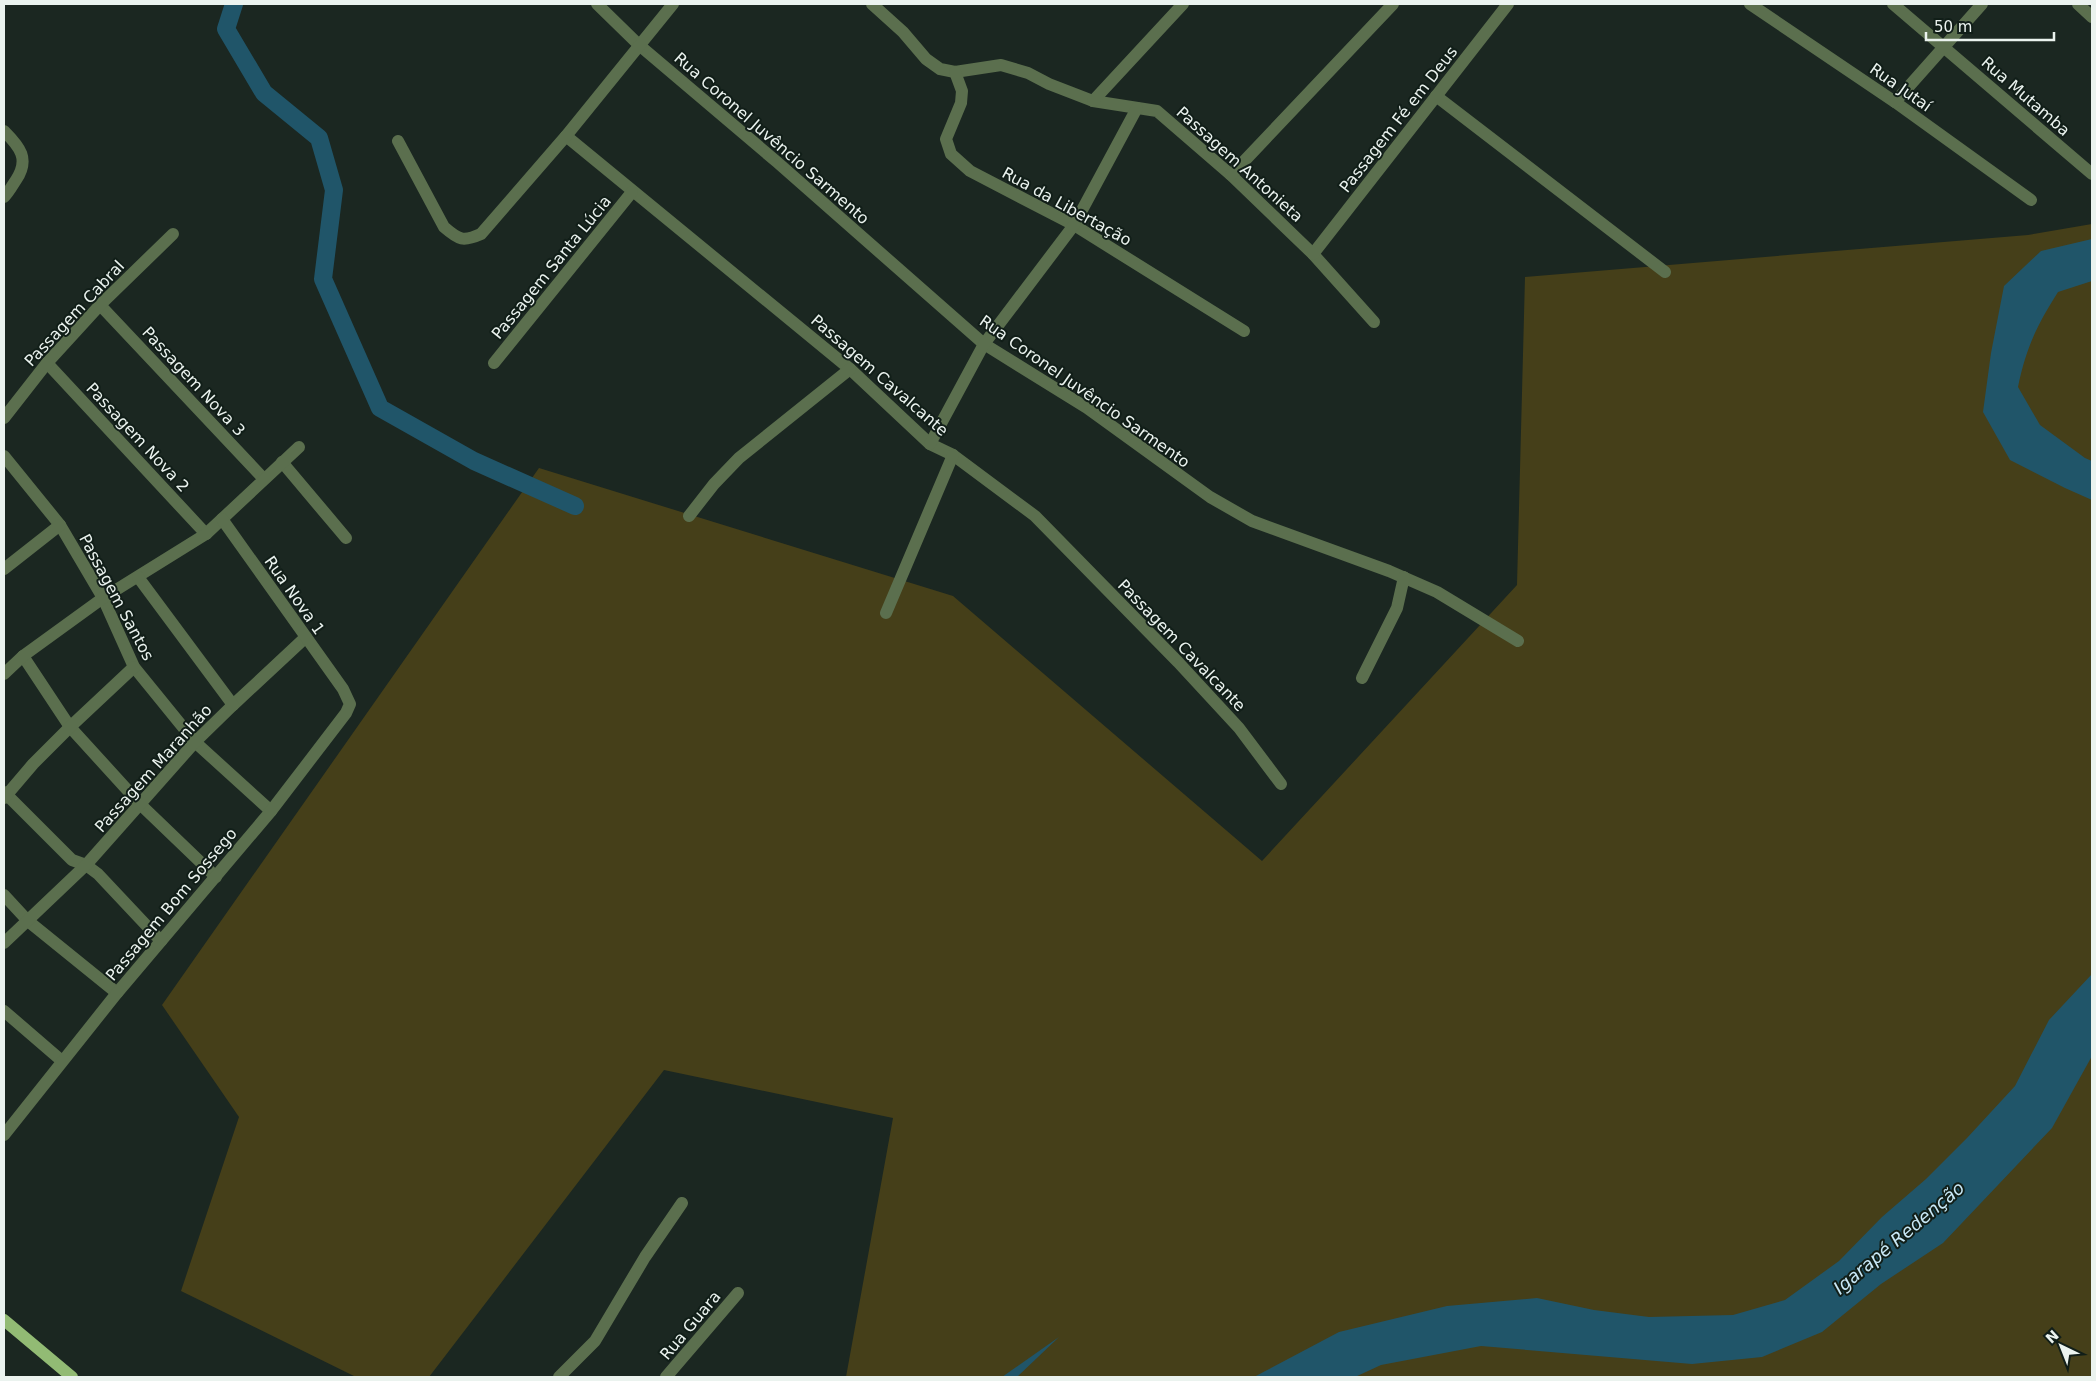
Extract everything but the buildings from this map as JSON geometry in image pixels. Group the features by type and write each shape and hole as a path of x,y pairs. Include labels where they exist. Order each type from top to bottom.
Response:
{"main road":[{"path":"4,1320 72,1377"}],"street":[{"name":"Rua Coronel Juvêncio Sarmento","path":"597,4 639,45 777,162 984,344 1087,408 1210,498 1244,516 1404,577 1437,592 1518,641"},
{"path":"398,141 444,227 455,237 468,240 481,234 566,136 673,4"},
{"path":"872,4 903,32 926,58 940,69 955,72"},
{"path":"1093,101 1183,4"},
{"path":"1231,175 1393,4"},
{"name":"Passagem Fé em Deus","path":"1313,254 1508,4"},
{"name":"Rua Jutaí","path":"1750,4 1895,102 2031,200"},
{"name":"Rua Mutamba","path":"1894,4 2092,174"},
{"path":"1895,102 1982,4"},
{"path":"2078,4 2092,16"},
{"name":"Passagem Antonieta","path":"955,72 1001,65 1028,73 1049,84 1093,101 1157,111 1231,175 1313,254 1374,322"},
{"name":"Rua da Libertação","path":"955,72 962,91 961,103 946,138 951,154 970,171 1074,225 1244,331"},
{"path":"1436,96 1665,272"},
{"path":"930,444 984,344 1074,225 1137,108"},
{"path":"4,131 15,142 23,155 22,171 4,197"},
{"name":"Passagem Cavalcante","path":"566,136 850,369 930,444 953,455 1035,516 1232,720 1281,784"},
{"name":"Passagem Santa Lúcia","path":"494,363 632,192"},
{"name":"Passagem Cabral","path":"4,418 47,363 100,305 173,234"},
{"name":"Passagem Nova 3","path":"100,305 264,479"},
{"name":"Passagem Nova 2","path":"47,363 206,534"},
{"path":"689,516 714,484 739,458 850,369"},
{"path":"4,674 23,656 103,598 206,534 299,447"},
{"path":"886,613 953,455"},
{"name":"Passagem Santos","path":"4,456 60,525 103,598 134,667 195,742 271,811"},
{"path":"282,462 346,538"},
{"name":"Rua Nova 1","path":"222,519 343,689"},
{"path":"4,569 60,525"},
{"name":"Passagem Maranhão","path":"4,943 86,866 195,742 233,704 138,577"},
{"path":"1362,678 1396,608 1404,577"},
{"path":"233,704 306,638"},
{"path":"23,656 70,727 141,805 216,878"},
{"path":"134,667 70,727 5,795 72,860 98,874 162,941"},
{"name":"Passagem Bom Sossego","path":"6,1128 117,992 216,878 271,811 346,713 350,704 343,689"},
{"path":"4,895 28,921 117,992"},
{"path":"4,1010 62,1061"},
{"path":"559,1377 595,1340 645,1257 682,1203"},
{"name":"Rua Guara","path":"666,1377 738,1293"}],"shaded area":[{"path":"2092,224 2092,1377 846,1377 893,1118 664,1070 429,1377 356,1377 181,1291 239,1117 162,1005 539,468 953,596 1262,861 1517,585 1525,277 2028,235"}],"water":[{"path":"2092,239 2092,281 2058,292 2033,337 2018,387 2040,425 2085,458 2092,461 2092,500 2010,460 1983,412 1991,353 2004,286 2041,251"},
{"name":"Igarapé Redenção","path":"2092,974 2092,1056 2052,1128 1943,1243 1881,1284 1822,1332 1762,1357 1692,1364 1481,1346 1381,1365 1355,1377 1254,1377 1339,1332 1447,1306 1537,1298 1594,1310 1649,1317 1733,1315 1785,1300 1839,1261 1882,1217 1926,1179 1967,1138 2015,1086 2049,1020"},
{"path":"1059,1337 1017,1377 1002,1377"}],"waterway":[{"path":"234,4 226,29 264,93 319,138 334,190 323,279 380,408 474,461 575,506"}]}
